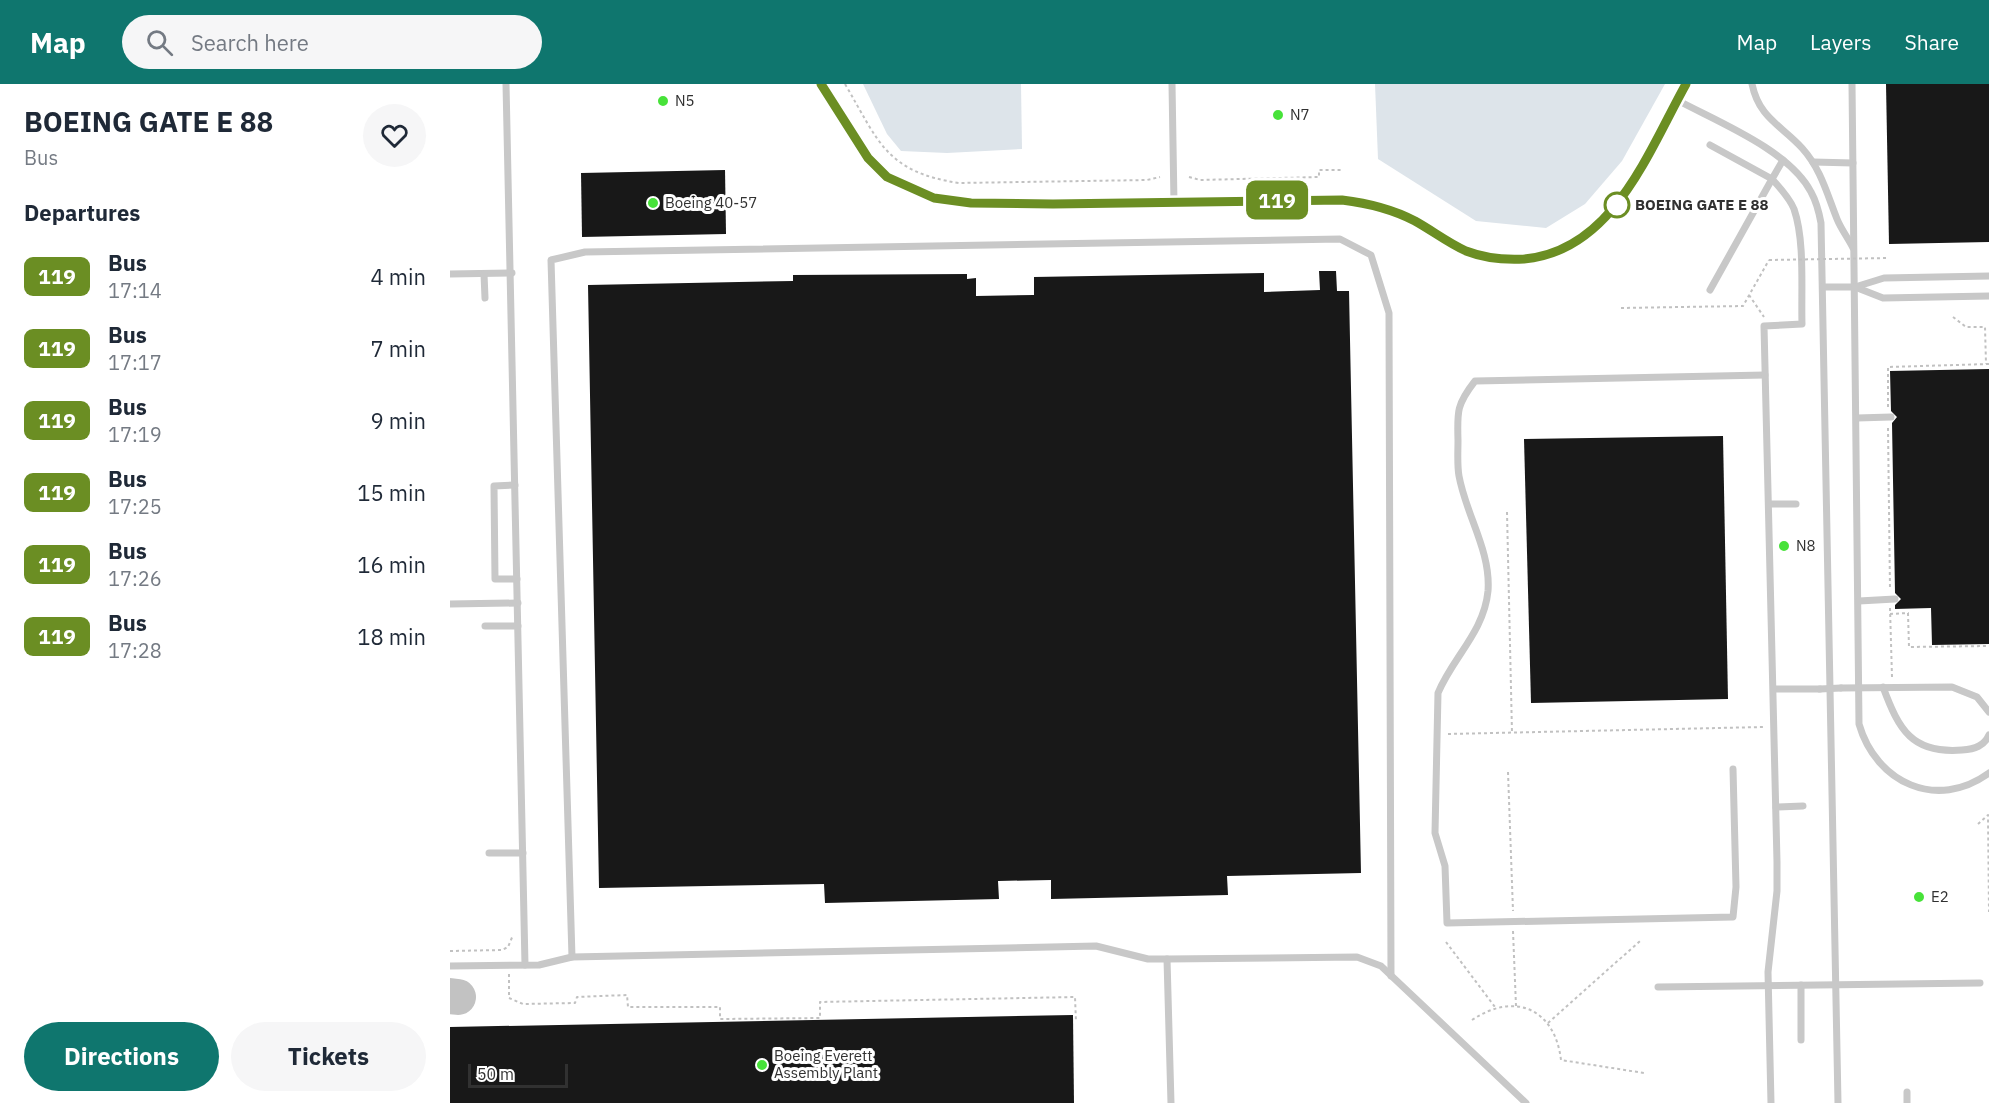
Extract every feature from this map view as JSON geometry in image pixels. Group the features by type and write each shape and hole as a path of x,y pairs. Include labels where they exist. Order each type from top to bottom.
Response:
{"lane":[{"path":"506,84 512,273 525,965"},
{"path":"821,84 868,158 887,177 917,193 934,198 971,203 1174,203 1315,199 1364,203 1410,218 1454,246 1472,253 1506,260 1536,258 1565,248 1583,238 1608,216 1629,184 1686,84"},
{"path":"1172,84 1174,203"},
{"path":"1752,84 1758,106 1802,148 1813,162 1829,192 1838,220 1854,250"},
{"path":"1852,84 1859,601 1858,711 1863,735 1874,757 1890,774 1913,786 1934,790 1960,788 1989,773"},
{"path":"1677,100 1783,160 1798,173 1817,204 1821,223 1838,1103"},
{"path":"1710,145 1772,179 1785,193 1793,208 1799,231 1802,324 1764,326 1766,485 1770,504 1775,689 1777,891 1769,986 1771,1103"},
{"path":"1710,290 1783,160"},
{"path":"1813,162 1853,163"},
{"path":"572,957 551,260 585,252 1340,239 1371,255 1389,313 1392,976"},
{"path":"450,274 512,273"},
{"path":"484,274 485,298"},
{"path":"1823,287 1855,287 1884,278 1989,276"},
{"path":"1855,287 1883,298 1989,296"},
{"path":"1733,769 1736,887 1733,916 1447,923 1444,866 1436,833 1438,693 1447,672 1479,625 1484,614 1488,590 1486,562 1459,476 1457,410 1462,397 1476,381 1765,375"},
{"path":"1857,418 1890,416"},
{"path":"515,486 494,486 495,579 517,579"},
{"path":"1770,504 1796,504"},
{"path":"1859,601 1893,601"},
{"path":"450,604 518,603"},
{"path":"485,626 518,626"},
{"path":"1883,687 1897,721 1907,735 1921,745 1944,750 1970,749 1980,746 1989,735"},
{"path":"1775,689 1952,687 1977,697 1989,712"},
{"path":"1776,807 1803,806"},
{"path":"489,853 523,853"},
{"path":"450,966 539,965 572,957 1096,946 1148,958 1167,959 1341,955 1372,961 1392,976 1526,1103"},
{"path":"1167,959 1171,1103"},
{"path":"1658,987 1980,983"},
{"path":"1801,985 1801,1040"},
{"path":"1907,1092 1907,1103"}],"path":[{"path":"845,84 883,149 898,162 930,177 959,183 1147,180 1160,177"},
{"path":"1189,177 1200,180 1319,177 1319,170 1342,170"},
{"path":"1621,308 1743,306 1769,260 1889,258"},
{"path":"1749,295 1764,314 1764,326"},
{"path":"1890,416 1888,367 1988,364 1985,327 1966,327 1953,317"},
{"path":"1888,426 1890,591"},
{"path":"1507,512 1512,733"},
{"path":"1892,677 1890,614 1893,601"},
{"path":"1890,614 1908,613 1909,647 1989,646"},
{"path":"1436,734 1775,727"},
{"path":"1508,772 1516,1006"},
{"path":"1978,824 1988,815 1989,912"},
{"path":"1548,1023 1640,941"},
{"path":"1446,942 1495,1008"},
{"path":"508,947 509,998 523,1004 575,1003 577,997 627,995 628,1007 720,1007 720,1019 820,1018 820,1002 1075,997 1076,1022"},
{"path":"1472,1020 1495,1008 1516,1006 1538,1014 1548,1023 1559,1042 1562,1060 1644,1073"}],"shaded area":[{"path":"863,84 1021,84 1022,149 947,153 901,151 887,134"},
{"path":"1375,84 1665,84 1622,161 1585,204 1546,228 1476,221 1378,159"}],"building":[{"path":"1886,84 1989,84 1989,242 1889,244"},
{"name":"Boeing 40-57","path":"725,170 726,234 582,237 581,173"},
{"path":"1319,271 1336,271 1337,291 1349,291 1361,873 1227,876 1228,895 1051,899 1051,880 998,881 999,899 825,903 824,884 599,888 588,285 793,281 793,275 967,274 967,279 976,278 976,296 1034,295 1034,277 1264,273 1264,292 1320,290"},
{"path":"1989,369 1989,644 1932,645 1931,608 1895,609 1895,605 1901,599 1895,593 1892,423 1897,417 1891,411 1890,371"},
{"path":"1723,436 1728,699 1531,703 1524,439"},
{"name":"Boeing Everett Assembly Plant","path":"1073,1015 1074,1103 450,1103 450,1027"}],"taxiway":[{"path":"450,996 458,997"}],"bus line":[{"name":"119","path":"821,84 868,158 887,177 917,193 934,198 971,203 1053,204 1342,200 1383,207 1416,221 1454,246 1472,253 1506,260 1536,258 1551,254 1583,238 1597,228 1617,205 1686,84"}],"place":[{"name":"N5","path":"663,101"},
{"name":"N7","path":"1278,115"},
{"name":"Boeing 40-57","path":"653,203"},
{"name":"BOEING GATE E 88","path":"1617,205"},
{"name":"N8","path":"1784,546"},
{"name":"E2","path":"1919,897"},
{"name":"Boeing Everett Assembly Plant","path":"762,1065"}]}
